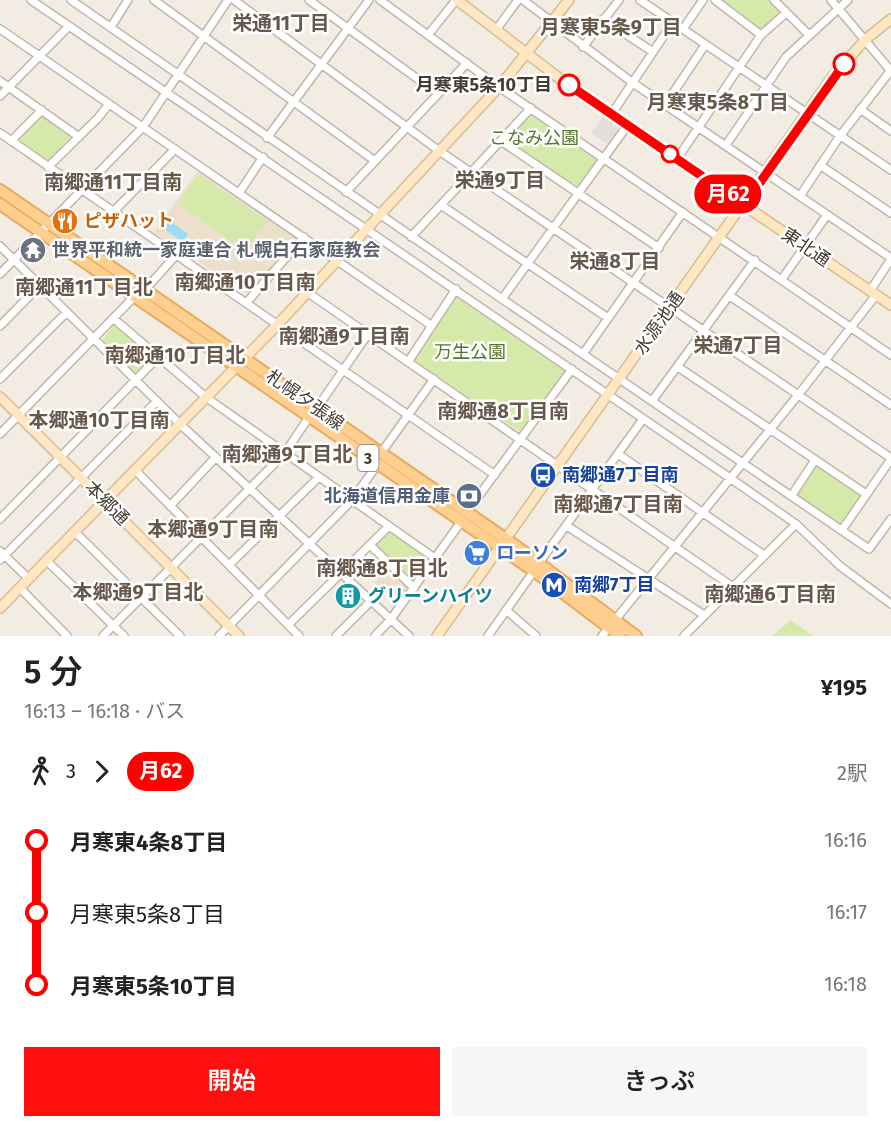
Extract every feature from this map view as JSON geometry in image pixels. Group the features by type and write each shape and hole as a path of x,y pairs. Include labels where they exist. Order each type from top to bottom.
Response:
{"main road":[{"name":"札幌夕張線","path":"0,190 45,228 135,296 316,408 381,453 464,517 613,623 636,636"},
{"name":"札幌夕張線","path":"0,204 45,228 146,290 309,417 378,464 464,517"},
{"name":"札幌夕張線","path":"613,623 620,636"}],"street":[{"path":"31,0 167,89 263,158 374,220 411,237 583,354 643,418 733,476 796,525 840,566 891,604"},
{"path":"71,0 346,192 374,220 456,289 572,369 652,401 869,549 890,524"},
{"path":"111,27 128,0"},
{"path":"154,0 375,160"},
{"path":"0,274 143,127 228,0"},
{"path":"234,0 438,150 891,458 842,530"},
{"path":"309,0 437,93"},
{"path":"267,138 369,0"},
{"path":"380,0 499,87 891,355"},
{"path":"428,35 457,0"},
{"name":"東北通","path":"457,0 611,115 891,305"},
{"path":"496,30 518,0"},
{"path":"523,0 633,83 891,258 851,328 826,361 602,636"},
{"path":"0,608 182,425 338,260 499,87 569,0"},
{"path":"583,47 619,0"},
{"path":"639,0 891,170"},
{"path":"683,29 703,0"},
{"path":"715,0 761,35"},
{"path":"774,0 809,34"},
{"path":"800,196 840,136 891,70 831,0"},
{"path":"726,145 786,57 848,0"},
{"path":"677,159 761,35 786,13"},
{"path":"603,19 653,52"},
{"name":"水源池通","path":"437,636 744,205 833,76 865,40 891,19"},
{"path":"611,115 673,22"},
{"path":"0,96 69,26"},
{"path":"0,29 432,326"},
{"path":"665,105 705,45"},
{"path":"346,192 466,63"},
{"path":"0,81 79,137"},
{"path":"48,167 109,104"},
{"path":"411,237 531,108"},
{"path":"860,109 891,131"},
{"path":"11,141 42,111"},
{"path":"502,299 627,126"},
{"path":"0,133 115,210 495,475"},
{"path":"501,141 659,248"},
{"path":"115,210 176,149"},
{"path":"239,193 263,158"},
{"path":"820,165 891,213"},
{"path":"441,205 608,318"},
{"path":"583,354 683,212"},
{"path":"782,279 827,215"},
{"path":"247,302 304,237"},
{"path":"0,246 182,425 309,546 409,636"},
{"path":"146,290 177,254"},
{"path":"652,401 755,260"},
{"path":"0,327 40,285"},
{"path":"408,362 456,289"},
{"path":"307,292 733,587"},
{"path":"0,434 135,296"},
{"path":"730,296 891,405"},
{"path":"0,379 67,312"},
{"path":"114,319 207,398 436,559"},
{"path":"316,408 368,334"},
{"path":"0,519 158,357"},
{"path":"678,367 867,494"},
{"path":"375,636 391,619 436,559 572,369"},
{"path":"381,453 434,379"},
{"name":"本郷通","path":"0,397 172,566 239,636"},
{"path":"29,579 2,556 157,401"},
{"path":"103,636 285,453 309,417"},
{"path":"488,636 643,418"},
{"path":"618,454 764,555"},
{"path":"170,506 216,457"},
{"path":"792,495 815,460"},
{"path":"219,636 352,500 378,464"},
{"path":"135,471 299,636"},
{"path":"229,566 319,477"},
{"path":"684,636 796,525"},
{"path":"288,625 389,526"},
{"path":"567,526 704,615"},
{"path":"75,532 180,636"},
{"path":"370,545 414,588"},
{"path":"47,561 124,636"},
{"path":"20,588 67,636"},
{"path":"336,636 370,602"},
{"path":"506,610 536,636"}],"shaded area":[{"path":"603,116 619,127 609,145 591,133"},
{"path":"199,169 299,239 248,295 154,232"},
{"path":"378,554 411,586 399,604 368,576 372,571 367,566"}],"green space":[{"path":"719,0 769,0 782,12 761,31"},
{"name":"こなみ公園","path":"531,114 599,160 579,187 506,144 505,141"},
{"path":"43,115 72,135 49,161 17,141"},
{"path":"197,176 201,176 267,221 245,251 178,204"},
{"name":"万生公園","path":"456,294 566,370 522,433 412,361"},
{"path":"114,325 152,356 137,374 101,341"},
{"path":"815,465 860,496 840,524 796,494"},
{"path":"388,531 430,559 431,563 415,584 375,546"},
{"path":"791,620 813,636 772,636"}],"water":[{"path":"166,218 188,234 183,242 160,226"}],"bus line":[{"name":"月62","path":"569,85 744,205 833,76 844,64"}],"place":[{"name":"月寒東5条10丁目","path":"569,85"},
{"name":"ピザハット","path":"65,221"},
{"name":"世界平和統一家庭連合 札幌白石家庭教会","path":"33,250"},
{"name":"南郷通7丁目南","path":"543,475"},
{"name":"北海道信用金庫","path":"469,496"},
{"name":"ローソン","path":"477,553"},
{"name":"南郷7丁目","path":"554,585"},
{"name":"グリーンハイツ","path":"348,596"}],"district":[{"name":"栄通11丁目","path":"281,23"},
{"name":"月寒東5条9丁目","path":"611,27"},
{"name":"月寒東5条8丁目","path":"718,102"},
{"name":"栄通9丁目","path":"500,180"},
{"name":"南郷通11丁目南","path":"113,182"},
{"name":"栄通8丁目","path":"615,261"},
{"name":"南郷通10丁目南","path":"245,282"},
{"name":"南郷通11丁目北","path":"84,287"},
{"name":"南郷通9丁目南","path":"344,336"},
{"name":"栄通7丁目","path":"738,345"},
{"name":"南郷通10丁目北","path":"175,355"},
{"name":"南郷通8丁目南","path":"503,411"},
{"name":"本郷通10丁目南","path":"99,420"},
{"name":"南郷通9丁目北","path":"287,454"},
{"name":"南郷通7丁目南","path":"618,504"},
{"name":"本郷通9丁目南","path":"213,529"},
{"name":"南郷通8丁目北","path":"382,568"},
{"name":"本郷通9丁目北","path":"138,592"},
{"name":"南郷通6丁目南","path":"770,594"}]}
